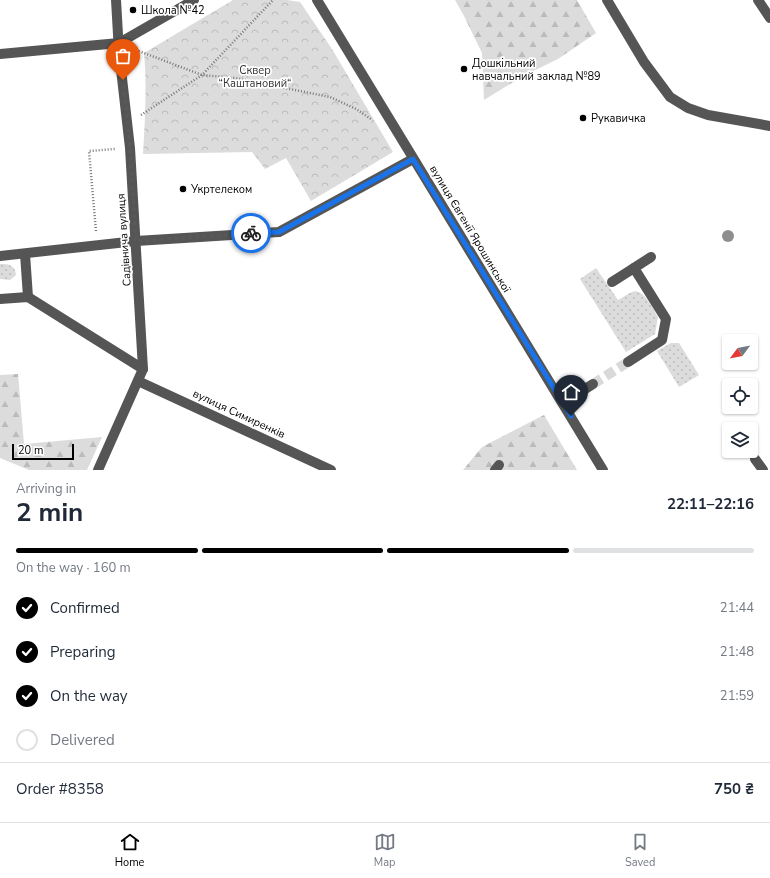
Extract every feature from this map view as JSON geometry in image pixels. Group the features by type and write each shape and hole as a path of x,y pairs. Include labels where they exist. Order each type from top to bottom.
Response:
{"street":[{"name":"Садівнича вулиця","path":"98,470 143,369 130,148 116,0"},
{"path":"0,54 119,43 194,0"},
{"name":"вулиця Євгенії Ярошинської","path":"317,0 603,470"},
{"path":"606,0 644,62 670,97 688,108 708,115 770,126"},
{"path":"758,0 770,18"},
{"path":"0,256 136,241 279,232 413,159"},
{"path":"25,254 28,297"},
{"path":"612,282 651,257"},
{"path":"628,362 662,340 666,319 634,268"},
{"path":"0,299 28,297 143,369"},
{"name":"вулиця Симиренків","path":"138,381 331,470"},
{"path":"563,403 593,384"},
{"path":"755,459 763,470"}],"path":[{"path":"128,124 202,75 274,0"},
{"path":"135,50 202,75 235,78 330,97 356,109 373,121"},
{"path":"97,246 88,152 130,148"}],"green space":[{"name":"Сквер “Каштановий“","path":"233,0 287,0 300,2 332,49 393,152 311,201 286,158 265,169 252,152 143,154 146,91 144,53"},
{"path":"455,0 577,0 596,33 558,59 523,76 484,100 482,53"},
{"path":"0,264 6,264 13,267 16,275 10,280 0,279"},
{"path":"596,268 618,300 636,291 644,296 658,317 655,334 626,352 580,279"},
{"path":"671,343 679,343 699,375 679,387 657,351"},
{"path":"18,374 24,444 102,437 87,470 29,470 0,458 0,375"},
{"path":"544,415 577,470 463,470 482,447"}],"tunnel":[{"path":"593,384 628,362"}],"way so far":[{"path":"123,80 130,148 136,241 251,233"}],"place":[{"name":"Школа №42","path":"133,10"},
{"name":"Дошкільний навчальний заклад №89","path":"464,69"},
{"name":"Рукавичка","path":"583,118"},
{"name":"Укртелеком","path":"183,189"}],"route":[{"path":"251,233 279,232 413,159 571,416"}]}
